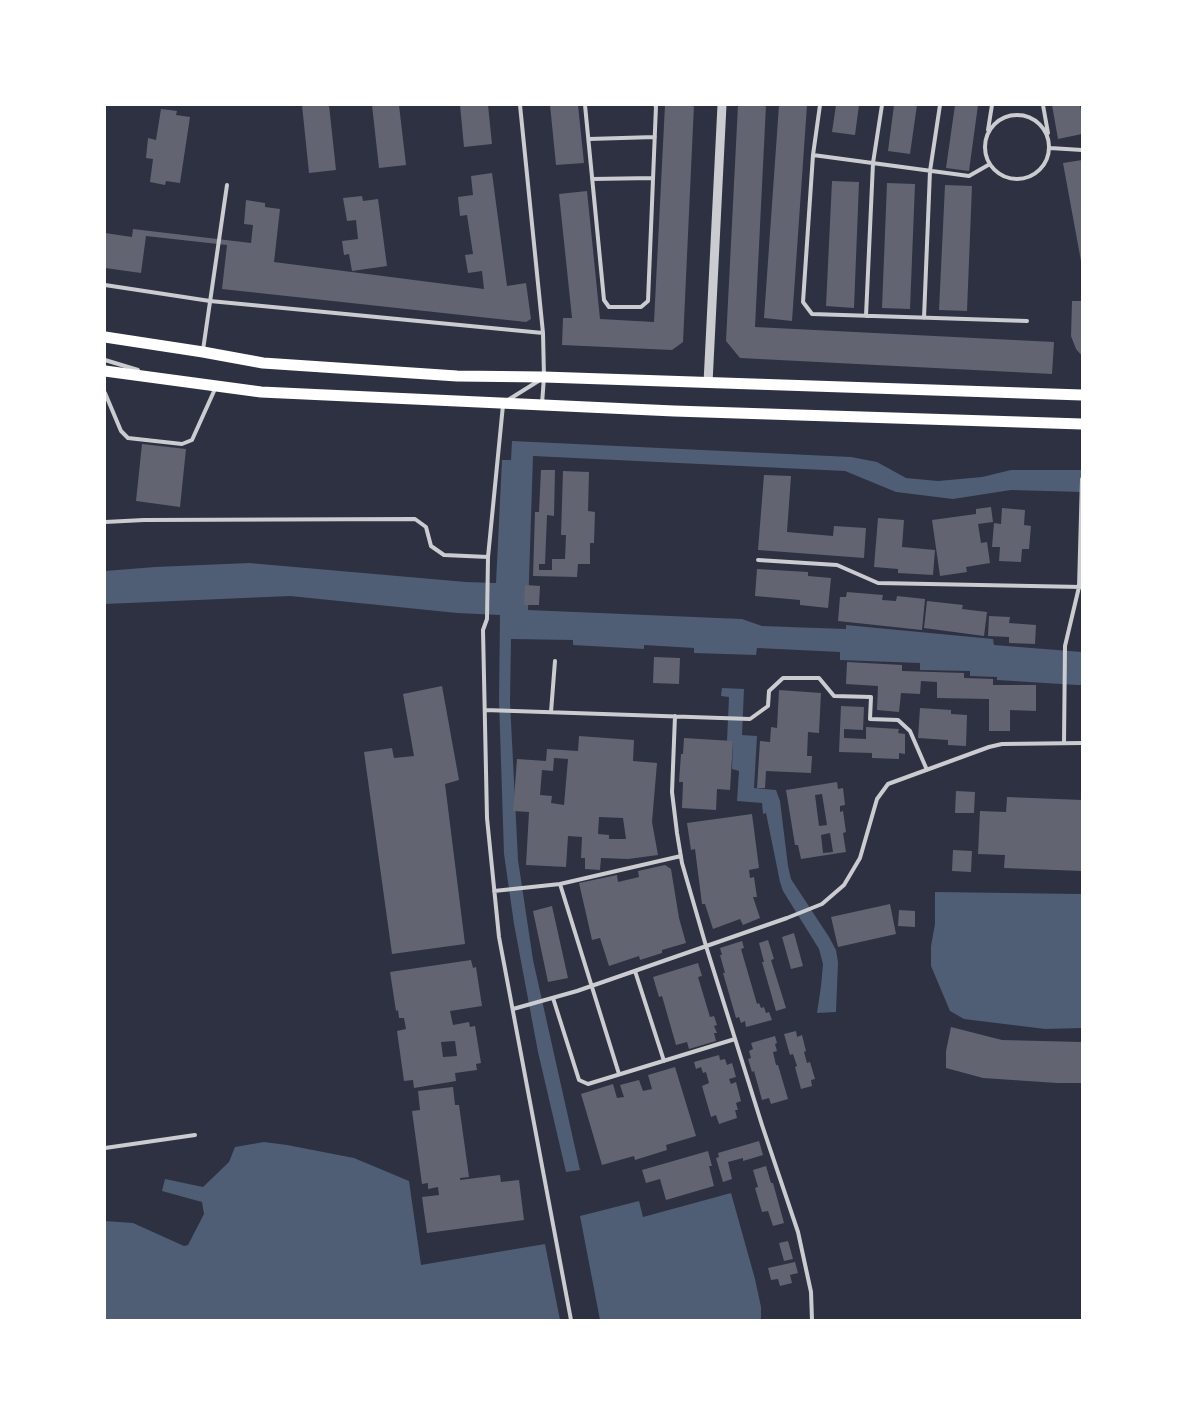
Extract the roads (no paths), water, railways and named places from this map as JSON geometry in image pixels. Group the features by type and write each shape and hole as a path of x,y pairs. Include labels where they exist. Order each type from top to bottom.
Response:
{"main road":[{"path":"105,337 263,363 457,376 544,377 1082,395"},
{"path":"105,370 261,392 542,406 1082,424"}],"street":[{"path":"708,383 722,105"}],"lane":[{"path":"520,105 543,333 544,377 542,406"},
{"path":"585,105 604,300 609,307 641,307 648,301 655,105"},
{"path":"820,105 813,156 803,302 812,314 1027,321"},
{"path":"866,316 873,163 882,105"},
{"path":"924,318 930,171 940,105"},
{"path":"992,105 986,138 987,160 993,169 1002,176 1012,180 1023,180 1034,176 1042,169 1048,159 1050,148 1043,105"},
{"path":"988,134 997,122 1006,116 1017,115 1027,116 1036,121 1044,128 1048,138"},
{"path":"588,139 655,137"},
{"path":"1050,148 1082,150"},
{"path":"813,156 969,176 990,164"},
{"path":"592,179 653,178"},
{"path":"203,352 227,185"},
{"path":"105,285 210,301 543,333"},
{"path":"544,377 503,404 488,557 487,619 483,630 487,818 499,936 571,1320"},
{"path":"105,393 120,432 128,438 182,444 192,440 216,386"},
{"path":"1064,743 1065,646 1081,587 1082,478"},
{"path":"105,522 144,520 415,520 426,527 431,546 444,555 488,557"},
{"path":"758,560 837,565 878,583 1081,587"},
{"path":"551,712 555,661"},
{"path":"485,710 750,719 768,706 769,691 783,678 819,678 834,696 871,697 870,719 898,720 910,730 927,770"},
{"path":"675,716 672,792 681,856 706,946 798,1232 811,1292 812,1320"},
{"path":"513,1009 592,986 822,904 844,885 860,858 877,799 888,784 1002,744 1082,743"},
{"path":"494,891 560,884 681,856"},
{"path":"560,884 619,1074"},
{"path":"635,971 664,1061"},
{"path":"553,998 580,1080 588,1084 736,1039"},
{"path":"105,1148 195,1135"}],"water":[{"path":"512,441 851,457 877,462 906,478 938,481 982,477 1011,470 1082,470 1082,492 1011,490 953,499 896,492 845,471 533,456 528,610 742,619 762,626 846,629 846,625 993,639 994,645 1082,652 1082,685 1077,685 997,680 997,677 970,676 970,671 920,670 920,663 840,660 840,652 757,648 756,655 694,653 694,648 644,645 644,649 573,645 573,640 511,639 510,702 518,860 533,960 580,1170 566,1172 538,1052 514,924 504,854 499,700 500,615 457,613 290,596 105,604 105,571 155,567 249,563 496,583 502,460 511,460"},
{"path":"722,688 744,689 742,735 757,736 754,788 776,790 780,801 791,879 836,950 838,962 836,1012 817,1013 823,964 819,949 783,891 766,813 763,814 762,803 737,801 739,771 732,769 733,741 727,741 729,697 721,696"},
{"path":"935,892 1082,894 1082,1028 1045,1029 964,1019 950,1011 931,966 931,946 935,924"},
{"path":"264,1142 354,1158 409,1181 421,1265 545,1244 560,1320 105,1320 105,1221 133,1223 184,1246 188,1245 204,1214 202,1202 162,1191 165,1179 203,1187 229,1162 235,1147"},
{"path":"731,1193 755,1279 761,1307 761,1320 600,1320 580,1216 639,1201 643,1217"}]}
